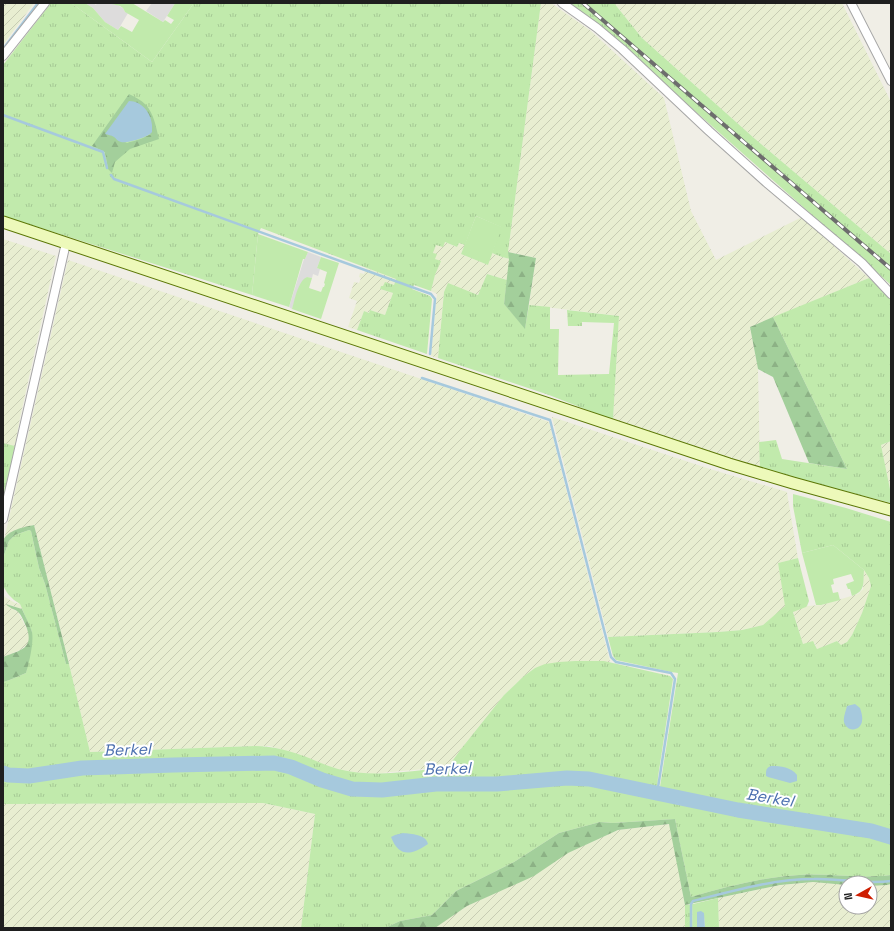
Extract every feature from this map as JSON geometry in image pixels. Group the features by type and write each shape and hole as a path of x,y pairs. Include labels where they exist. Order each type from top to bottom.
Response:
{"main road":[{"path":"3,222 714,460 891,510"}],"street":[{"path":"3,56 45,3"},
{"path":"562,3 597,28 622,49 768,184 862,263 891,294"},
{"path":"851,3 891,81"},
{"path":"3,519 66,243"}],"shaded area":[{"path":"85,3 93,3 96,5 97,3 108,3 117,5 128,13 118,30 105,22 93,8"},
{"path":"152,3 175,3 163,22 146,11"},
{"path":"308,252 321,257 317,268 320,269 318,276 313,274 312,278 307,277 300,285 292,309 289,307 304,259"}],"green space":[{"path":"3,3 34,3 3,45"},
{"path":"51,3 71,3 152,62 194,3 541,3 508,252 510,259 492,253 501,227 476,216 465,245 459,243 457,247 445,242 443,247 436,245 433,253 437,254 435,259 441,261 435,275 431,291 414,285 412,289 430,296 432,299 427,354 357,330 364,311 369,313 370,310 385,315 393,293 380,289 385,282 394,285 396,279 261,228 258,234 252,295 3,216 3,65"},
{"path":"71,3 85,3 93,8 105,22 118,30 121,26 132,32 139,20 125,12 120,6 108,3 132,3 163,22 165,20 171,24 174,20 167,16 175,3 194,3 152,62"},
{"path":"541,3 551,3 591,31 664,98 691,211 716,260 802,217 869,278 750,327 758,369 760,469 613,420 619,316 529,305 536,258 508,252"},
{"path":"567,3 614,3 642,38 754,138 891,254 891,285 598,25"},
{"path":"614,3 842,3 891,102 891,254 754,138 642,38"},
{"path":"129,94 136,97 146,105 151,112 159,139 130,149 115,162 112,173 108,169 105,152 92,146","holes":["151,134 127,143 112,135"]},
{"path":"476,216 502,227 488,265 461,254"},
{"path":"258,234 308,252 305,259 303,259 289,307 252,295"},
{"path":"3,239 56,256 15,446 3,443"},
{"path":"445,242 457,247 459,243 465,245 461,254 488,265 492,253 510,259 507,280 487,274 478,295 448,284 444,292 438,358 431,356 437,294 431,291 440,262 435,259 433,253 436,244"},
{"path":"508,252 536,258 525,329 504,304 509,259"},
{"path":"321,257 339,263 321,319 292,309 297,291 304,279 307,277 312,278 309,288 321,292 324,287 327,272 317,268"},
{"path":"68,260 549,422 610,662 576,661 535,668 504,695 448,767 374,774 360,773 337,769 269,746 90,752 34,525 9,534 4,540"},
{"path":"366,268 396,279 394,285 381,286 380,289 393,293 385,315 370,310 369,313 364,311 357,330 348,327 357,301 349,298 354,282 359,283 361,278 359,277 360,273 364,274"},
{"path":"487,274 507,280 504,304 525,328 529,305 550,307 550,329 559,329 558,375 609,374 614,323 582,322 582,326 568,326 567,310 619,316 613,420 549,395 438,358 444,292 448,283 478,295"},
{"path":"869,278 891,298 891,441 881,445 891,494 891,503 760,469 759,442 776,440 782,459 847,469 773,317"},
{"path":"773,317 847,469 809,463 773,377 758,369 750,327"},
{"path":"552,417 710,469 787,492 798,558 778,563 786,606 763,625 742,630 608,637"},
{"path":"891,441 891,494 881,445"},
{"path":"3,443 15,446 3,501"},
{"path":"793,494 891,522 891,835 870,830 739,809 659,793 678,673 616,660 613,656 608,637 718,632 742,630 763,625 785,606 778,563 798,558 809,601 806,607 793,612 803,644 813,641 817,649 837,641 841,645 847,642 852,635 862,613 871,586 869,578 864,570 833,545 802,553 793,506"},
{"path":"34,525 69,664 66,664 45,584 39,568 31,531 29,530 15,535 9,541 3,558 3,541 5,537 16,530"},
{"path":"29,530 31,531 39,568 45,584 66,664 69,664 90,752 262,746 289,751 334,768 352,772 393,773 448,767 504,695 535,668 545,664 559,662 604,661 670,676 673,679 657,792 591,778 567,777 492,781 436,781 386,786 360,786 326,779 276,760 68,767 41,773 27,774 3,771 3,682 26,673 32,632 20,604 8,594 3,586 3,558 9,541 15,535"},
{"path":"833,545 864,570 863,586 860,592 852,596 850,589 848,589 846,584 854,581 851,574 833,579 834,584 831,585 833,593 838,592 840,600 816,605 802,553"},
{"path":"864,570 869,578 871,586 862,613 852,635 847,642 841,645 837,641 817,649 815,643 803,644 793,611 807,606 821,605 858,594 863,589"},
{"path":"3,594 15,603 20,604 22,609 7,604 9,607 18,612 29,633 29,643 20,650 3,657"},
{"path":"6,604 22,609 32,632 32,642 30,659 26,673 3,682 3,657 24,648 29,640 26,626 21,616 18,612"},
{"path":"274,765 291,769 324,783 351,791 385,792 436,787 498,787 567,779 589,781 737,812 870,832 891,838 891,875 785,876 744,883 691,897 675,819 613,823 600,822 559,833 514,862 456,891 432,915 400,921 385,928 301,928 315,814 263,803 3,803 3,779 19,780 3,777 3,775 30,778 59,773 92,770"},
{"path":"3,803 263,803 315,814 301,928 3,928"},
{"path":"675,819 691,897 731,886 785,876 838,875 838,884 813,882 780,885 685,905 669,824 618,830 568,853 534,876 467,906 435,928 385,928 400,921 432,915 456,891 514,862 559,833 600,822 613,823"},
{"path":"670,824 685,905 685,928 434,928 467,906 534,875 567,853 618,830"},
{"path":"891,875 891,884 878,886 878,876"},
{"path":"813,882 838,884 838,915 878,915 878,886 891,884 891,928 719,928 718,898 780,885"},
{"path":"718,898 719,928 705,928 704,916 697,912 697,928 692,928 693,904"},
{"path":"693,904 692,928 685,928 685,905"}],"water":[{"path":"129,101 142,105 148,112 152,125 152,132 137,140 121,142 113,136 105,134"},
{"path":"855,704 860,708 862,721 857,729 851,729 846,726 844,716 847,706"},
{"path":"771,766 792,770 797,775 797,781 790,783 766,776 768,768"},
{"path":"403,833 421,836 427,841 428,844 411,852 402,851 394,844 391,837"},
{"path":"701,911 704,913 705,928 697,928 697,912"}],"waterway":[{"path":"3,49 38,3"},
{"path":"3,115 103,152 107,168"},
{"path":"111,175 114,179 431,294 435,299 430,354"},
{"path":"422,378 550,420 611,657 616,662 671,673 675,679 657,794"},
{"name":"Berkel","path":"3,773 8,775 29,776 82,768 274,763 291,767 322,780 352,789 382,790 436,784 497,784 567,778 589,779 738,810 871,831 891,837"},
{"path":"691,928 691,904 693,901 738,890 768,883 799,880 824,879 872,882 891,881"}],"railway":[{"path":"583,3 891,269"}]}
